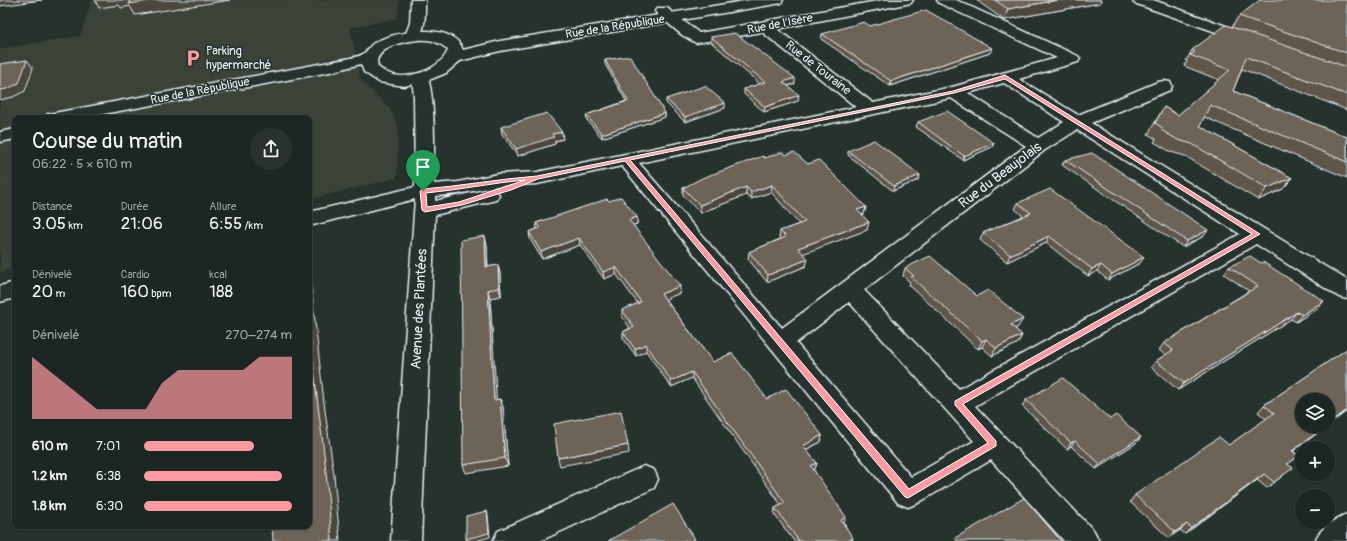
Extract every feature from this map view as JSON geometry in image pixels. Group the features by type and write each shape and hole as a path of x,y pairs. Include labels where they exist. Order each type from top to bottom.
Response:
{"street":[{"path":"413,36 417,24 418,0"},
{"name":"Rue de la République","path":"666,15 727,0"},
{"name":"Rue de la République","path":"453,50 500,46 666,15 776,0"},
{"name":"Rue de l'Isère","path":"666,15 696,38 710,37 906,0"},
{"path":"312,219 424,200 460,203 509,189 537,178 954,92 1072,59 944,0"},
{"path":"1139,0 1265,45"},
{"name":"Rue de Touraine","path":"765,27 871,110"},
{"path":"413,36 436,36 453,50 443,69 420,78 393,79 381,77 371,64 379,47 386,43 413,36"},
{"name":"Rue de la République","path":"70,115 322,68 371,64"},
{"name":"Rue de la République","path":"116,115 330,75 371,64"},
{"path":"1005,77 1347,291"},
{"name":"Avenue des Plantées","path":"406,541 424,200 424,123 420,78"},
{"name":"Rue du Beaujolais","path":"780,342 1038,146 1077,122 1164,86"},
{"path":"954,92 1038,146"},
{"path":"0,128 12,126"},
{"path":"0,137 12,135"},
{"path":"626,159 908,494 994,444"},
{"path":"958,403 1257,234"},
{"path":"850,289 958,403 1084,541"},
{"path":"0,294 12,291"},
{"path":"508,541 644,479"},
{"path":"1330,541 1347,528"}],"shaded area":[{"path":"92,0 399,0 397,18 350,28 361,80 390,109 398,127 397,178 312,198 312,115 12,115 12,269 0,272 0,49 80,36"}],"building":[{"path":"130,0 155,0 129,4"},
{"path":"995,0 1058,0 1008,9"},
{"path":"1260,0 1347,0 1347,53 1239,16"},
{"path":"926,10 992,48 891,81 822,34 864,22 870,26"},
{"path":"1226,25 1347,67 1347,95 1246,57 1233,91 1347,137 1347,162 1210,105 1200,126 1292,178 1267,188 1192,144 1178,140 1161,130 1163,128 1155,123 1164,107 1178,115 1230,70 1190,55 1195,52 1192,50"},
{"path":"735,33 795,78 783,82 799,95 765,107 744,89 765,82 711,37"},
{"path":"630,56 665,113 602,134 586,115 628,101 605,60"},
{"path":"27,60 19,83 7,89 0,90 0,64"},
{"path":"705,86 725,103 685,117 666,99"},
{"path":"947,111 994,143 964,156 918,122"},
{"path":"547,113 562,132 552,134 554,137 516,149 501,127"},
{"path":"874,140 920,175 894,186 848,151"},
{"path":"782,152 786,155 794,152 808,164 819,160 866,207 857,210 869,222 798,248 808,259 768,275 749,252 786,237 780,231 805,222 772,185 751,192 746,187 700,205 683,188 702,178 763,156 765,158"},
{"path":"1092,153 1208,230 1187,241 1065,160"},
{"path":"1050,189 1144,257 1112,274 1101,265 1092,269 1049,236 1010,255 983,233 1031,213 1018,203"},
{"path":"621,197 637,217 629,220 680,286 661,294 713,362 732,353 767,399 786,389 822,435 803,446 817,463 811,466 846,517 841,520 853,538 848,541 799,541 775,508 785,503 692,372 671,381 646,344 635,349 623,332 634,327 622,310 641,302 616,267 603,272 579,238 541,252 529,232 540,228 536,223 607,199 609,201"},
{"path":"485,236 486,267 498,265 499,288 488,290 494,400 500,399 505,458 463,465 461,240"},
{"path":"930,256 977,296 988,290 1023,319 1011,325 1022,335 996,348 986,339 982,341 911,277 914,276 905,268"},
{"path":"1250,256 1261,263 1263,262 1324,301 1302,315 1297,312 1184,383 1156,361 1173,350 1164,343 1258,286 1229,267"},
{"path":"1347,349 1347,410 1335,419 1335,393 1295,393 1295,433 1316,433 1306,441 1295,441 1295,449 1292,451 1295,453 1295,459 1287,464 1293,468 1274,482 1264,474 1191,528 1187,524 1175,532 1135,495 1219,437 1229,445 1274,413 1264,405"},
{"path":"312,351 325,461 332,541 273,541 272,529 312,529"},
{"path":"1063,378 1110,419 1116,415 1141,437 1100,464 1075,441 1071,443 1026,400"},
{"path":"621,411 628,445 558,458 554,424"},
{"path":"1024,498 1061,541 957,541 955,538"},
{"path":"673,504 695,539 691,541 608,541"},
{"path":"487,511 489,533 466,539 466,516"}],"place":[{"name":"Parking hypermarché","path":"193,58"}],"route":[{"path":"423,191 425,210 460,203 509,189 537,178 626,159 908,494 994,444 958,403 1257,234 1005,77 954,92 871,110 787,127 626,159 581,168 537,178 498,180 458,188 423,191"}]}
